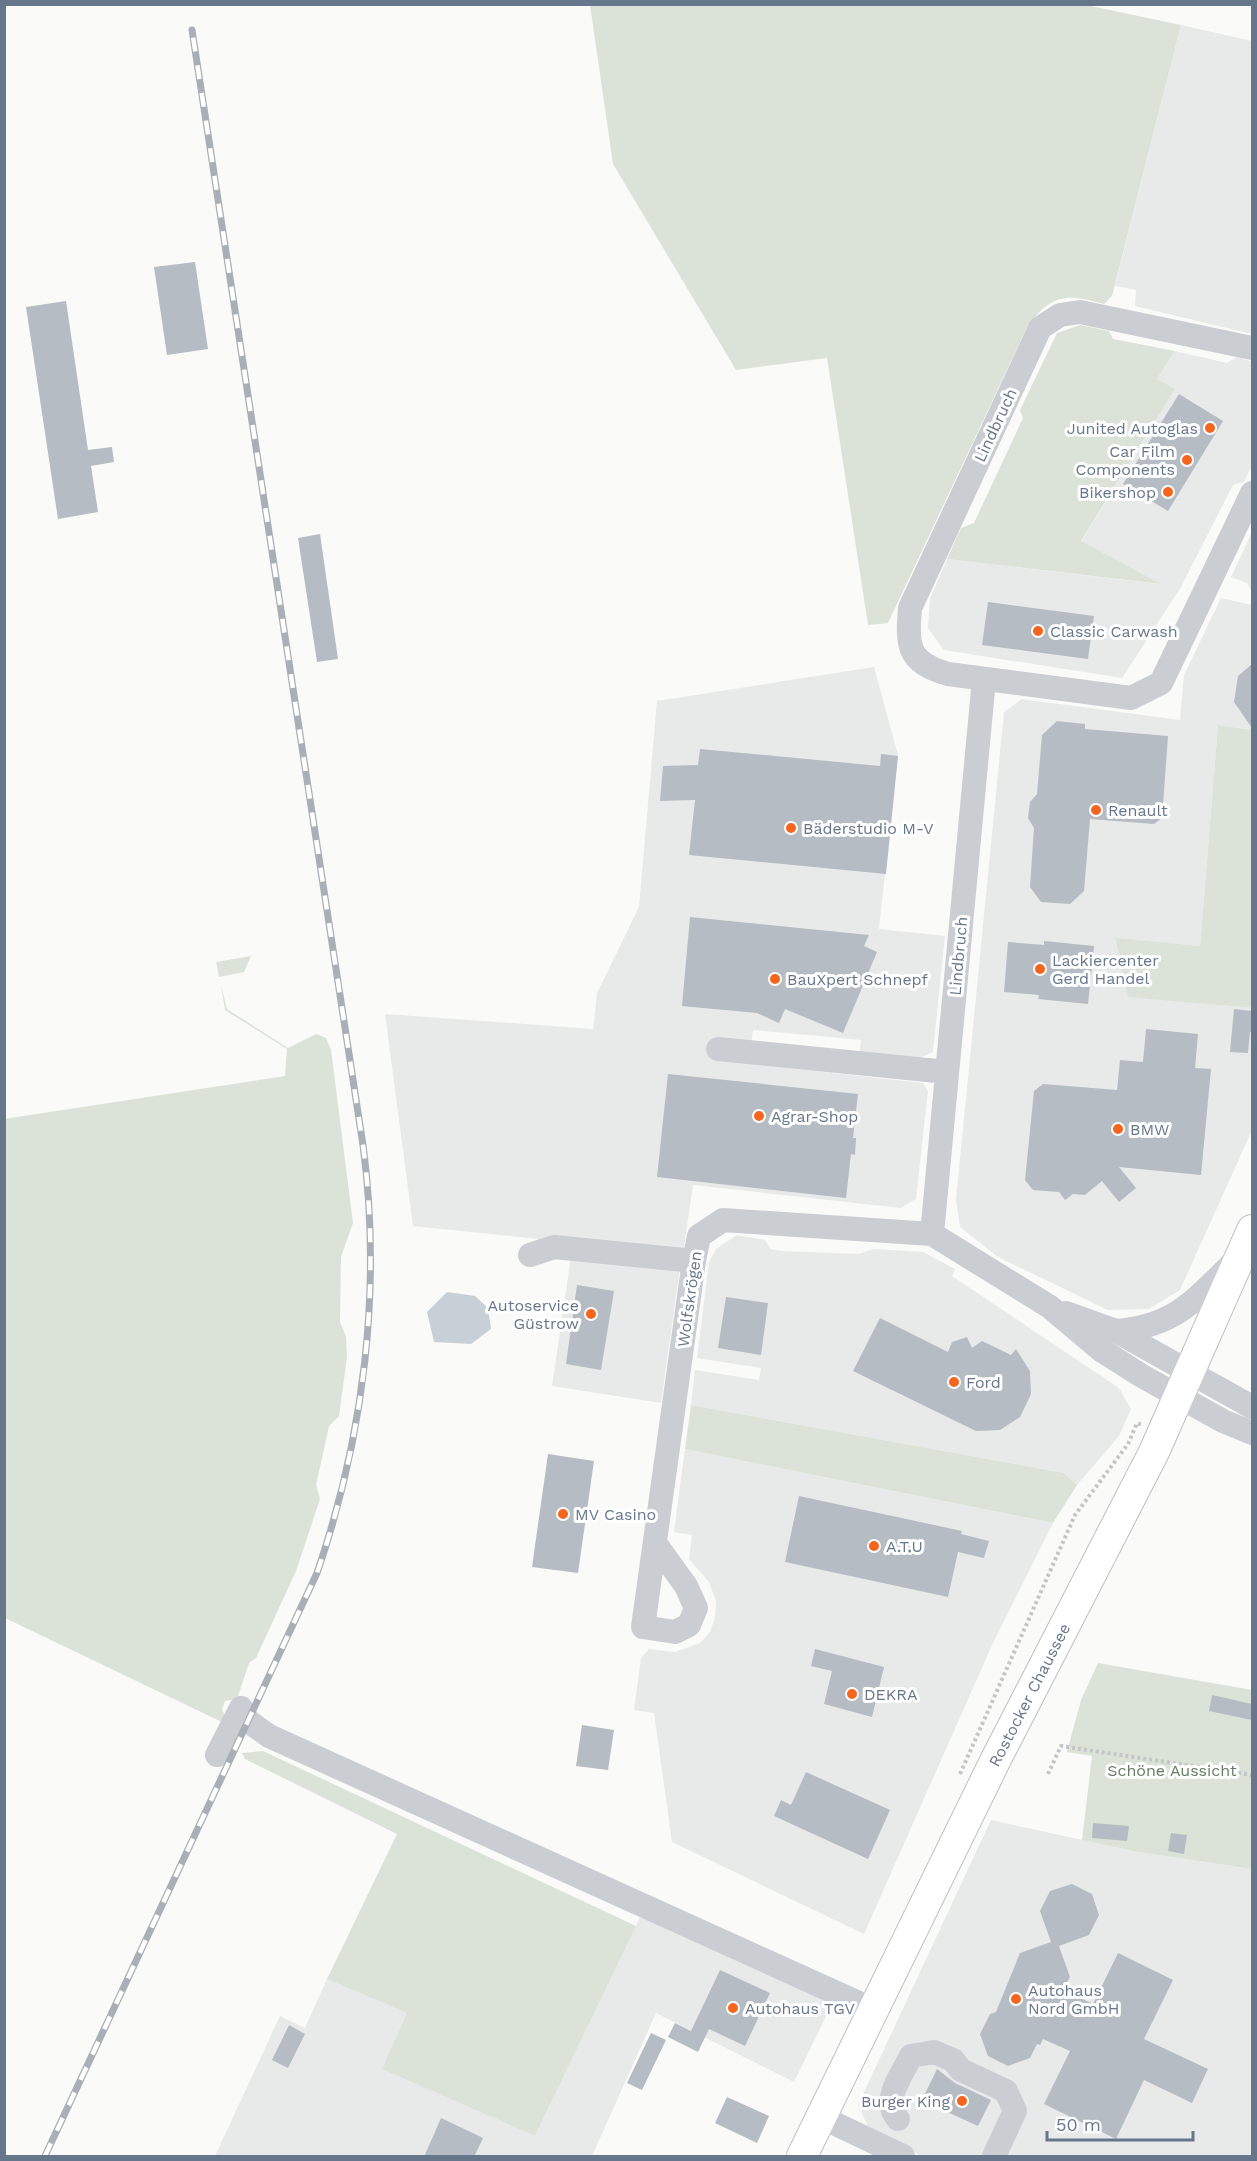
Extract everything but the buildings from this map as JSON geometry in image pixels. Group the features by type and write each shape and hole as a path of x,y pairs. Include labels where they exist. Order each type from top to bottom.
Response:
{"main road":[{"name":"Rostocker Chaussee","path":"802,2157 986,1779 1154,1452 1246,1243"}],"street":[{"name":"Lindbruch","path":"1252,348 1080,312 1060,315 1040,328 910,608 908,638 913,655 929,668 984,678 1131,698 1161,683 1252,493"},
{"name":"Lindbruch","path":"932,1234 984,678"},
{"path":"718,1049 947,1072"},
{"name":"Wolfskrögen","path":"655,1543 686,1586 696,1608 689,1625 675,1632 644,1627 655,1543 694,1262 699,1236 723,1220 932,1234 1050,1307 1101,1350 1184,1384"},
{"name":"Wolfskrögen","path":"1116,1331 1142,1329 1186,1310 1246,1243"},
{"path":"530,1255 554,1247 694,1262"},
{"name":"Wolfskrögen","path":"1050,1307 1116,1331 1184,1384"},
{"path":"1184,1384 1252,1407"},
{"path":"1184,1384 1223,1421 1252,1433"},
{"path":"218,1755 241,1708 248,1720 269,1736 874,2010"},
{"path":"898,2119 891,2111 890,2101 911,2056 934,2052 953,2060 961,2070 1006,2091 1015,2111 994,2157"},
{"path":"821,2116 903,2157"}],"path":[{"path":"958,1783 963,1763 1076,1515 1128,1444 1137,1423"},
{"path":"1048,1774 1061,1746 1252,1775"}],"shaded area":[{"path":"1181,25 1252,41 1252,334 1135,306 1136,290 1115,286"},
{"path":"1175,351 1227,363 1237,357 1252,362 1252,465 1244,482 1233,485 1181,587 1122,678 944,650 928,628 930,599 947,559 1159,584 1081,542 1174,390 1157,379"},
{"path":"1252,532 1252,592 1247,583 1231,577"},
{"path":"1221,598 1252,605 1252,730 1218,725 1200,946 1115,939 1128,996 1252,1008 1252,1130 1180,1290 1149,1309 1108,1310 998,1257 960,1227 956,1200 1004,712 1022,699 1180,720 1184,675"},
{"path":"874,667 898,755 879,929 945,936 933,1052 912,1061 859,1056 861,1040 753,1030 751,1044 716,1041 714,1060 923,1083 928,1091 916,1199 901,1208 693,1185 683,1254 413,1226 385,1014 593,1029 597,993 639,907 657,701"},
{"path":"737,1235 765,1240 770,1249 782,1251 859,1254 873,1249 923,1252 955,1269 952,1276 1119,1388 1131,1409 1119,1436 1077,1485 1064,1473 691,1405 695,1370 759,1380 761,1368 697,1358 709,1262 716,1249"},
{"path":"571,1257 680,1268 661,1403 552,1386"},
{"path":"447,1292 475,1296 488,1308 491,1329 471,1344 434,1342 427,1312"},
{"path":"685,1449 1053,1523 993,1643 864,1934 672,1842 654,1713 634,1710 641,1658 649,1649 675,1652 700,1643 710,1632 715,1618 716,1601 709,1582 689,1559 692,1535 674,1532"},
{"path":"991,1820 1138,1852 1252,1869 1252,2156 922,2156 870,2131 858,2105"},
{"path":"640,1917 833,2002 794,2082 656,2013 592,2156 215,2156 280,2016 305,2028 327,1979 407,2013 383,2069 535,2136"}],"green space":[{"path":"1081,4 1181,25 1112,296 1104,304 1079,298 1060,299 1044,308 1027,327 888,623 868,625 827,358 736,370 613,164 590,5"},
{"path":"1080,325 1109,331 1113,339 1175,351 1157,379 1175,389 1081,541 1161,584 947,559 961,528 974,523 1023,418 1020,410 1057,333"},
{"path":"1218,725 1252,730 1252,1008 1128,997 1115,938 1200,946"},
{"path":"251,956 244,972 219,977 216,962"},
{"path":"221,985 227,1009 288,1048 316,1034 326,1038 331,1050 353,1223 341,1257 340,1322 346,1336 347,1357 339,1416 329,1426 316,1485 320,1499 296,1571 256,1658 249,1663 237,1699 225,1701 222,1710 226,1717 224,1723 5,1618 4,1119 285,1076 287,1049 225,1010"},
{"path":"691,1405 1064,1473 1077,1485 1053,1523 685,1449"},
{"name":"Schöne Aussicht","path":"1098,1663 1252,1690 1252,1869 1138,1852 1082,1840 1092,1756 1067,1752 1081,1700"},
{"path":"263,1751 636,1926 535,2136 382,2069 407,2013 327,1979 397,1834 245,1759 242,1753"}],"railway":[{"path":"45,2156 317,1573 347,1469 365,1362 369,1308 370,1253 363,1145 192,30"}],"place":[{"name":"Junited Autoglas","path":"1210,428"},
{"name":"Car Film Components","path":"1187,460"},
{"name":"Bikershop","path":"1168,492"},
{"name":"Classic Carwash","path":"1038,631"},
{"name":"Renault","path":"1096,810"},
{"name":"Bäderstudio M-V","path":"791,828"},
{"name":"Lackiercenter Gerd Handel","path":"1040,969"},
{"name":"BauXpert Schnepf","path":"775,979"},
{"name":"Agrar-Shop","path":"759,1116"},
{"name":"BMW","path":"1118,1129"},
{"name":"Autoservice Güstrow","path":"591,1314"},
{"name":"Ford","path":"954,1382"},
{"name":"MV Casino","path":"563,1514"},
{"name":"A.T.U","path":"874,1546"},
{"name":"DEKRA","path":"852,1694"},
{"name":"Autohaus Nord GmbH","path":"1016,1999"},
{"name":"Autohaus TGV","path":"733,2008"},
{"name":"Burger King","path":"962,2101"}]}
